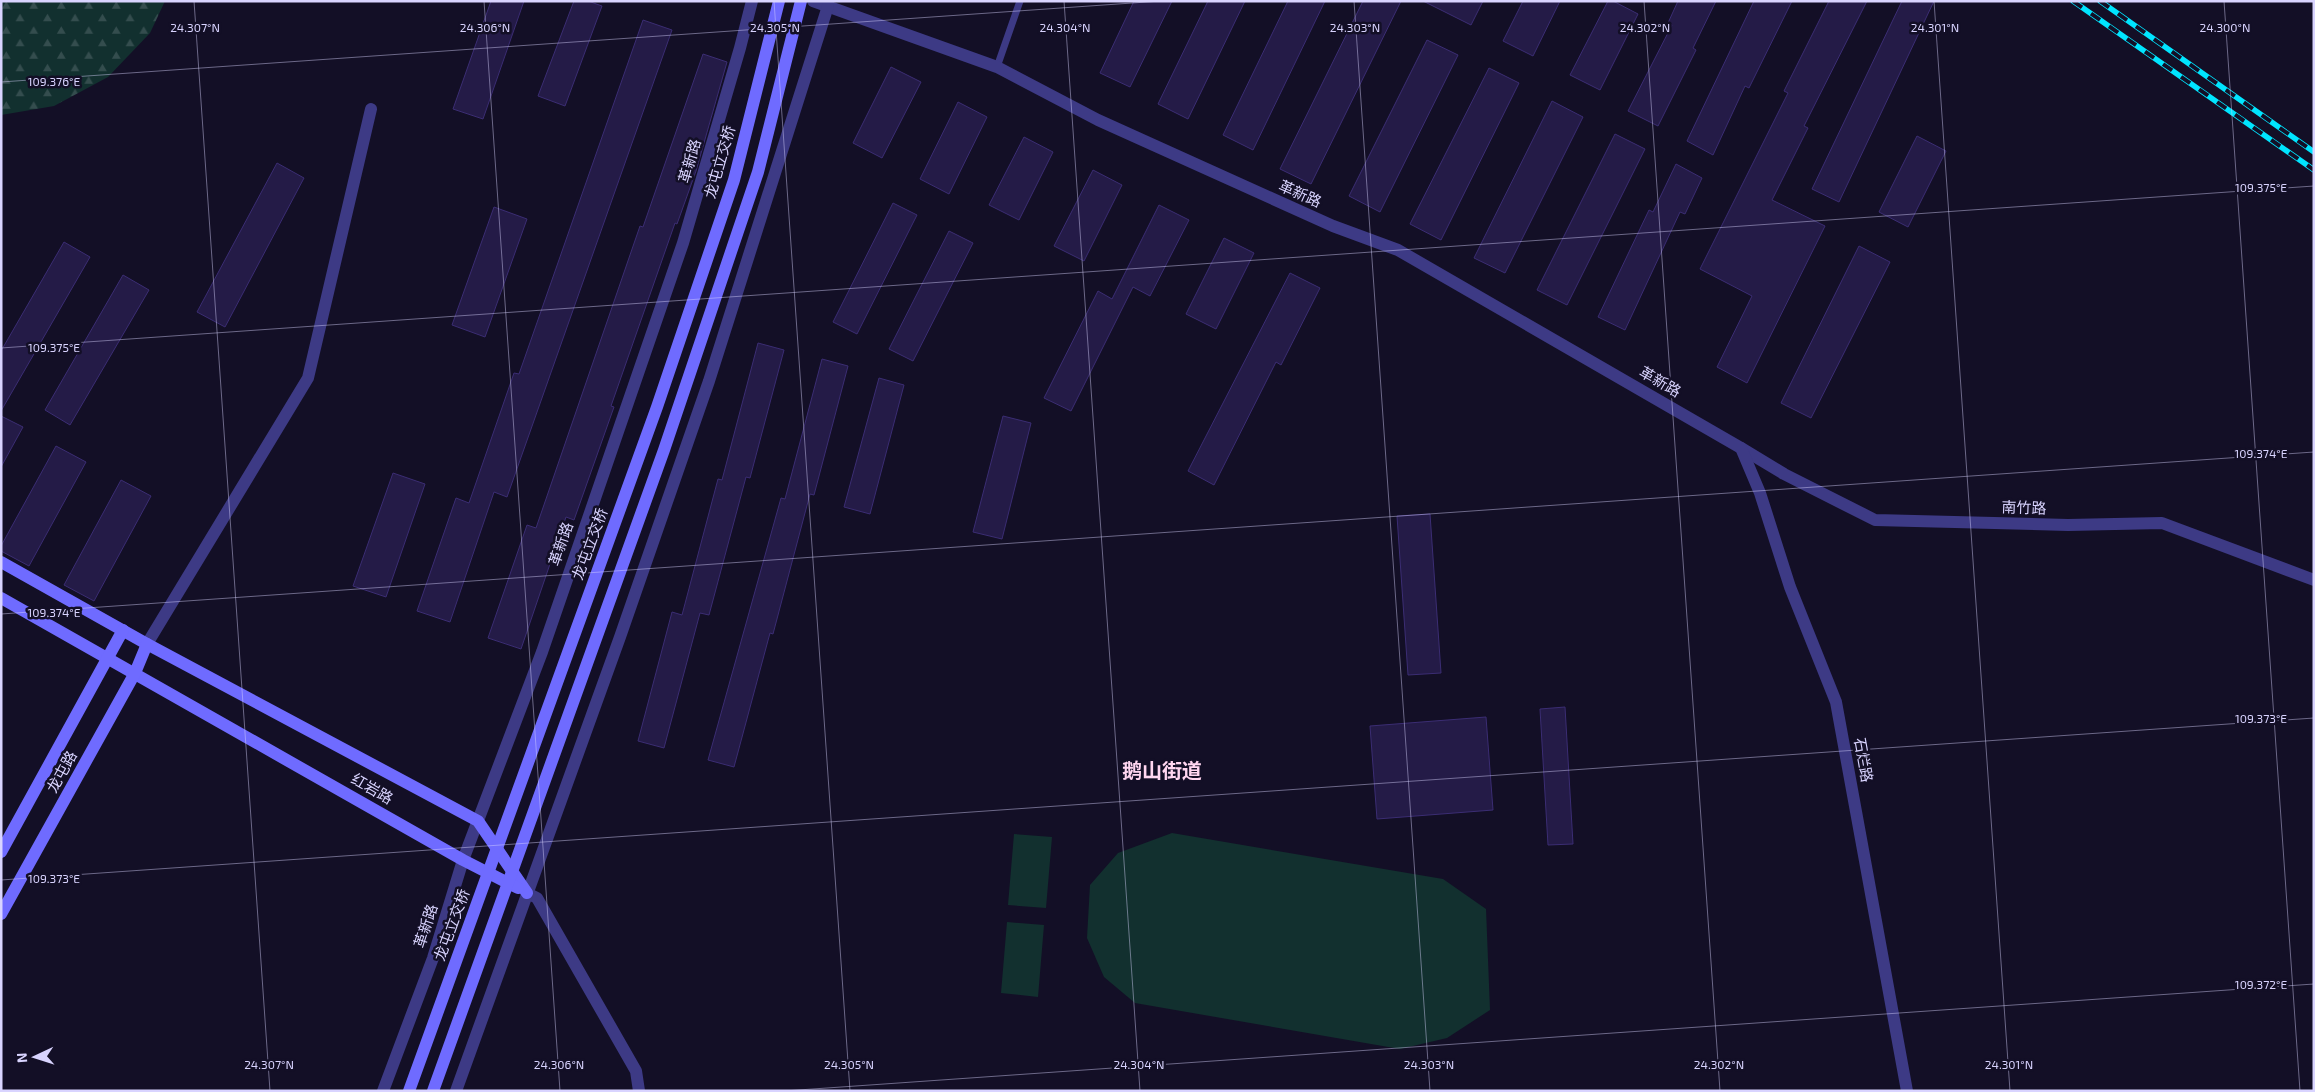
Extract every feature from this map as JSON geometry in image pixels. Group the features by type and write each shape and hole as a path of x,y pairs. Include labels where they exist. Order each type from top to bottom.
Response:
{"main road":[{"name":"龙屯立交桥","path":"409,1091 657,407 734,180 779,1"},
{"path":"433,1091 664,450 758,172 801,1"},
{"path":"1,562 147,644 478,821 527,893"},
{"name":"红岩路","path":"1,598 463,860 527,893"},
{"name":"龙屯路","path":"1,852 123,630"},
{"name":"龙屯路","path":"1,914 135,673 147,644"}],"street":[{"name":"革新路","path":"383,1091 432,958 463,860 542,652 683,243 752,1"},
{"name":"革新路","path":"813,1 997,67 1125,132 1333,226 1398,250 1741,448"},
{"path":"456,1091 620,637 709,380 828,6"},
{"path":"147,644 308,378 370,109"},
{"name":"南竹路","path":"1741,448 1784,474 1875,520 2068,526 2162,523 2314,580"},
{"name":"石烂路","path":"1741,448 1760,493 1790,587 1836,702 1907,1091"},
{"name":"红岩路","path":"527,893 537,898 636,1070 639,1091"}],"lane":[{"path":"997,67 1020,1"}],"green space":[{"path":"1,1 165,1 150,33 108,77 54,106 1,115"},
{"path":"1172,833 1443,879 1486,909 1490,1010 1447,1038 1400,1049 1135,1003 1104,977 1087,938 1090,885 1118,853"},
{"path":"1014,834 1052,837 1046,908 1008,905"},
{"path":"1007,922 1044,925 1038,997 1001,993"}],"building":[{"path":"491,1 524,1 483,119 453,109"},
{"path":"574,1 588,1 602,6 565,106 538,96"},
{"path":"1134,1 1172,1 1130,87 1100,73"},
{"path":"1208,1 1245,1 1188,119 1158,104"},
{"path":"1288,1 1325,1 1253,150 1223,135"},
{"path":"1363,1 1401,1 1311,184 1280,169"},
{"path":"1423,1 1483,1 1471,25"},
{"path":"1523,1 1560,1 1533,56 1503,41"},
{"path":"1608,1 1613,1 1638,14 1600,90 1570,75"},
{"path":"1678,1 1716,1 1693,48 1696,50 1658,126 1628,111 1672,25 1668,23"},
{"path":"1754,1 1792,1 1749,88 1745,86 1713,155 1687,141"},
{"path":"1829,1 1867,1 1804,126 1808,128 1772,200 1825,226 1747,383 1717,367 1752,296 1700,269 1788,93 1784,91"},
{"path":"1902,1 1934,1 1839,202 1812,189"},
{"path":"643,20 672,30 507,497 494,492 450,622 417,611 456,498 469,503 514,373 519,374"},
{"path":"1427,40 1458,55 1380,212 1349,196"},
{"path":"703,54 727,62 696,171 677,224 675,223 611,406 614,407 574,520 566,517 521,649 488,638 527,525 536,528 640,226 643,227"},
{"path":"891,67 921,82 882,158 853,143"},
{"path":"1489,68 1519,83 1441,240 1410,224"},
{"path":"1552,101 1583,117 1505,273 1474,258"},
{"path":"958,102 987,117 949,194 920,179"},
{"path":"1615,134 1645,149 1567,305 1537,290"},
{"path":"1917,136 1946,151 1908,227 1879,212"},
{"path":"1024,137 1053,152 1019,220 989,205"},
{"path":"277,163 304,178 225,327 197,312"},
{"path":"1676,164 1702,178 1685,214 1680,212 1625,330 1598,317 1649,210 1653,212"},
{"path":"1093,170 1122,185 1084,261 1054,246"},
{"path":"893,203 917,215 857,334 833,322"},
{"path":"1159,205 1189,220 1150,296 1133,287 1071,411 1044,398 1098,291 1112,299"},
{"path":"494,207 527,219 485,337 452,325"},
{"path":"949,231 973,243 913,361 889,349"},
{"path":"1224,238 1254,253 1216,329 1186,314"},
{"path":"64,242 90,257 1,411 1,351"},
{"path":"1859,246 1890,262 1811,418 1781,403"},
{"path":"1290,273 1320,288 1281,365 1276,362 1214,485 1188,471"},
{"path":"123,275 149,290 70,425 45,410"},
{"path":"758,343 784,350 750,478 746,477 709,615 700,613 664,748 638,741 672,612 682,615 718,479 722,480"},
{"path":"822,359 848,366 814,495 810,494 773,634 770,633 734,767 708,760 781,498 785,499"},
{"path":"879,378 904,385 870,514 844,507"},
{"path":"1,416 23,427 1,467"},
{"path":"1003,416 1031,423 1002,539 973,532"},
{"path":"56,446 86,462 29,566 1,551 1,546"},
{"path":"393,473 425,484 386,597 353,586"},
{"path":"121,480 151,496 94,601 64,585"},
{"path":"1430,514 1441,673 1408,675 1397,516"},
{"path":"1565,707 1573,844 1548,845 1540,709"},
{"path":"1486,717 1493,810 1377,819 1370,726"}],"railway":[{"path":"2073,1 2314,170"},
{"path":"2100,1 2314,152"}],"district":[{"name":"鹅山街道","path":"1162,771"}]}
